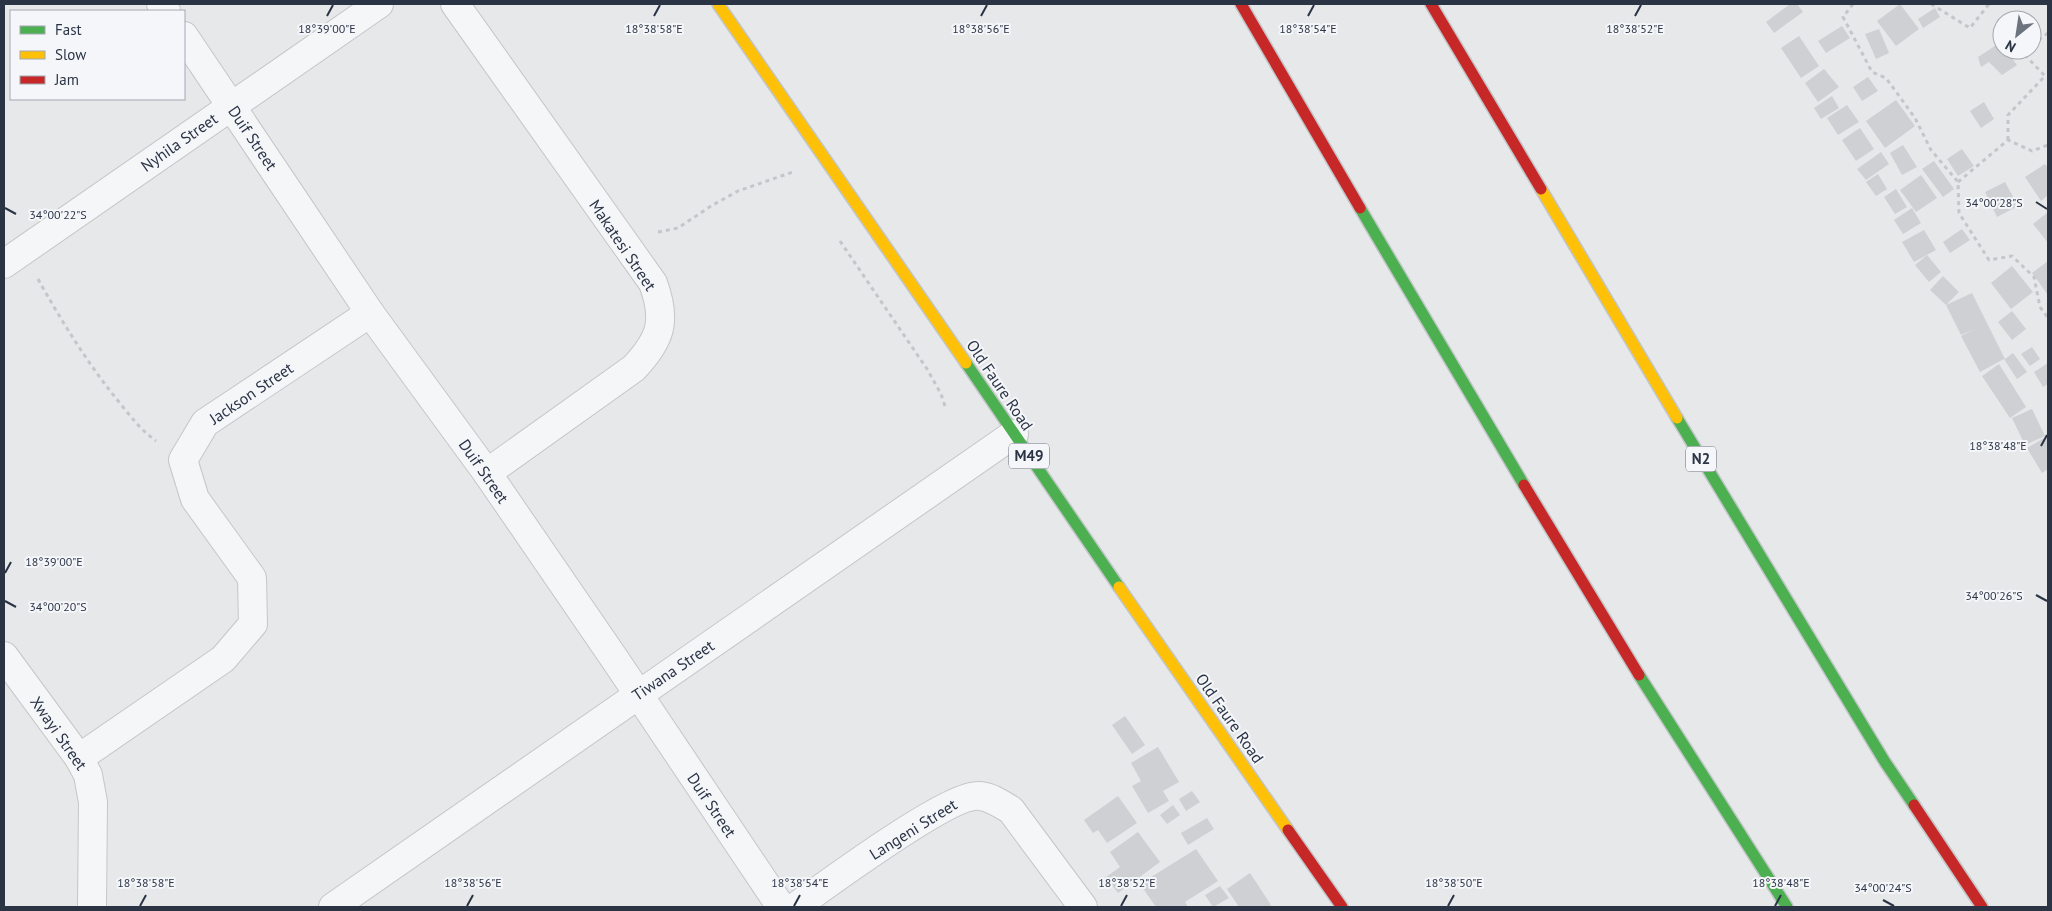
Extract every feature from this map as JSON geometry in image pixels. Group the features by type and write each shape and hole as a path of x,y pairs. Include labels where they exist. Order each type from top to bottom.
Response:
{"main road":[{"name":"Old Faure Road","path":"718,4 923,298 1014,434 1342,907"},
{"path":"1241,4 1551,533 1745,844 1787,907"},
{"name":"N2","path":"1432,4 1697,452 1880,753 1982,907"}],"street":[{"name":"Nyhila Street","path":"13,258 378,4"},
{"name":"Makatesi Street","path":"455,4 653,283 661,304 659,332 650,350 634,368 487,474"},
{"name":"Duif Street","path":"185,37 370,313 487,474 781,907"},
{"name":"Jackson Street","path":"183,460 205,424 370,313"},
{"name":"Tiwana Street","path":"333,907 637,694 1014,434"},
{"path":"79,758 223,659 253,624 252,578 195,500 183,460"},
{"name":"Xwayi Street","path":"4,656 79,758 88,775 92,802 92,907"},
{"name":"Langeni Street","path":"795,907 886,844 952,803 966,797 980,796 996,800 1010,810 1083,907"}],"path":[{"path":"1853,4 1843,17 1872,72 1886,78 1915,118 1931,150 1958,182 1959,213 1988,260 2012,256 2028,271 2034,277 2040,307 2048,318"},
{"path":"1931,4 1970,28 1989,4"},
{"path":"1958,182 2008,140 2008,115 2045,76 2030,60"},
{"path":"2008,140 2032,151 2048,145"},
{"path":"619,236 635,232 658,232 678,228 711,206 738,192 793,172 798,180"},
{"path":"838,238 927,369 941,394 945,406"},
{"path":"13,258 59,316 98,376 142,431 183,460"}],"building":[{"path":"1790,4 1797,4 1803,12 1774,33 1766,22"},
{"path":"1900,4 1919,29 1896,46 1877,21"},
{"path":"1935,8 1940,17 1923,28 1918,19"},
{"path":"1842,26 1850,38 1826,53 1818,41"},
{"path":"1879,29 1889,53 1876,59 1865,34"},
{"path":"1799,36 1819,66 1801,78 1781,48"},
{"path":"1992,48 1992,60 2013,60 2017,65 2002,75 1989,62 1981,67 1978,57"},
{"path":"1824,69 1839,87 1818,102 1805,83"},
{"path":"1868,77 1878,91 1862,101 1853,87"},
{"path":"1832,96 1839,108 1821,119 1814,108"},
{"path":"1896,100 1915,126 1885,148 1866,121"},
{"path":"1984,102 1994,119 1981,128 1970,111"},
{"path":"1847,105 1859,122 1838,135 1827,118"},
{"path":"1860,128 1874,149 1856,161 1842,140"},
{"path":"1903,145 1917,167 1902,175 1890,153"},
{"path":"1962,149 1974,166 1958,176 1947,159"},
{"path":"1881,152 1889,164 1866,180 1857,169"},
{"path":"1934,161 1954,189 1943,197 1922,169"},
{"path":"2045,164 2048,168 2048,195 2041,201 2025,177"},
{"path":"1878,174 1887,189 1876,196 1866,182"},
{"path":"1921,175 1937,198 1916,212 1900,190"},
{"path":"2005,182 2018,206 1997,217 1985,192"},
{"path":"1896,189 1907,207 1895,214 1884,197"},
{"path":"1912,208 1921,223 1903,234 1894,220"},
{"path":"2048,212 2048,243 2033,224"},
{"path":"1962,229 1970,240 1950,253 1943,242"},
{"path":"1924,230 1936,250 1914,262 1902,242"},
{"path":"1927,255 1941,272 1929,282 1915,265"},
{"path":"2048,261 2048,295 2032,273"},
{"path":"2012,266 2033,292 2011,309 1991,283"},
{"path":"1943,276 1959,292 1946,305 1930,290"},
{"path":"1972,293 2005,359 2013,353 2027,372 2017,379 2004,359 1980,372 1961,336 1975,329 1961,335 1946,305"},
{"path":"2012,311 2026,329 2012,340 1998,322"},
{"path":"2032,347 2040,359 2030,366 2021,354"},
{"path":"2048,363 2048,384 2043,387 2034,372"},
{"path":"1999,364 2026,407 2010,418 1982,376"},
{"path":"2032,409 2045,436 2025,445 2012,418"},
{"path":"2046,437 2048,441 2048,469 2042,473 2027,448"},
{"path":"1125,716 1145,745 1132,754 1112,725"},
{"path":"1158,747 1179,782 1163,791 1169,801 1148,813 1132,786 1141,781 1131,763"},
{"path":"1192,791 1200,802 1186,811 1179,799"},
{"path":"1118,796 1137,823 1107,843 1098,830 1093,833 1084,820"},
{"path":"1173,805 1180,815 1167,824 1160,815"},
{"path":"1207,818 1214,829 1188,845 1181,833"},
{"path":"1138,832 1160,862 1118,893 1106,877 1120,867 1110,852"},
{"path":"1196,849 1218,881 1185,902 1188,907 1156,907 1140,884"},
{"path":"1250,873 1271,905 1268,907 1239,907 1227,889"},
{"path":"1220,886 1229,898 1213,907 1205,895"}],"traffic: fast":[{"path":"1360,208 1524,485"},
{"path":"966,363 1119,587"},
{"path":"1677,418 1885,762 1914,805"},
{"path":"1639,675 1787,907"}],"traffic: slow":[{"path":"718,4 966,363"},
{"path":"1541,189 1677,418"},
{"path":"1119,587 1288,830"}],"traffic: jam":[{"path":"1241,4 1360,208"},
{"path":"1431,4 1541,189"},
{"path":"1524,485 1639,675"},
{"path":"1914,805 1982,907"},
{"path":"1288,830 1342,907"}]}
